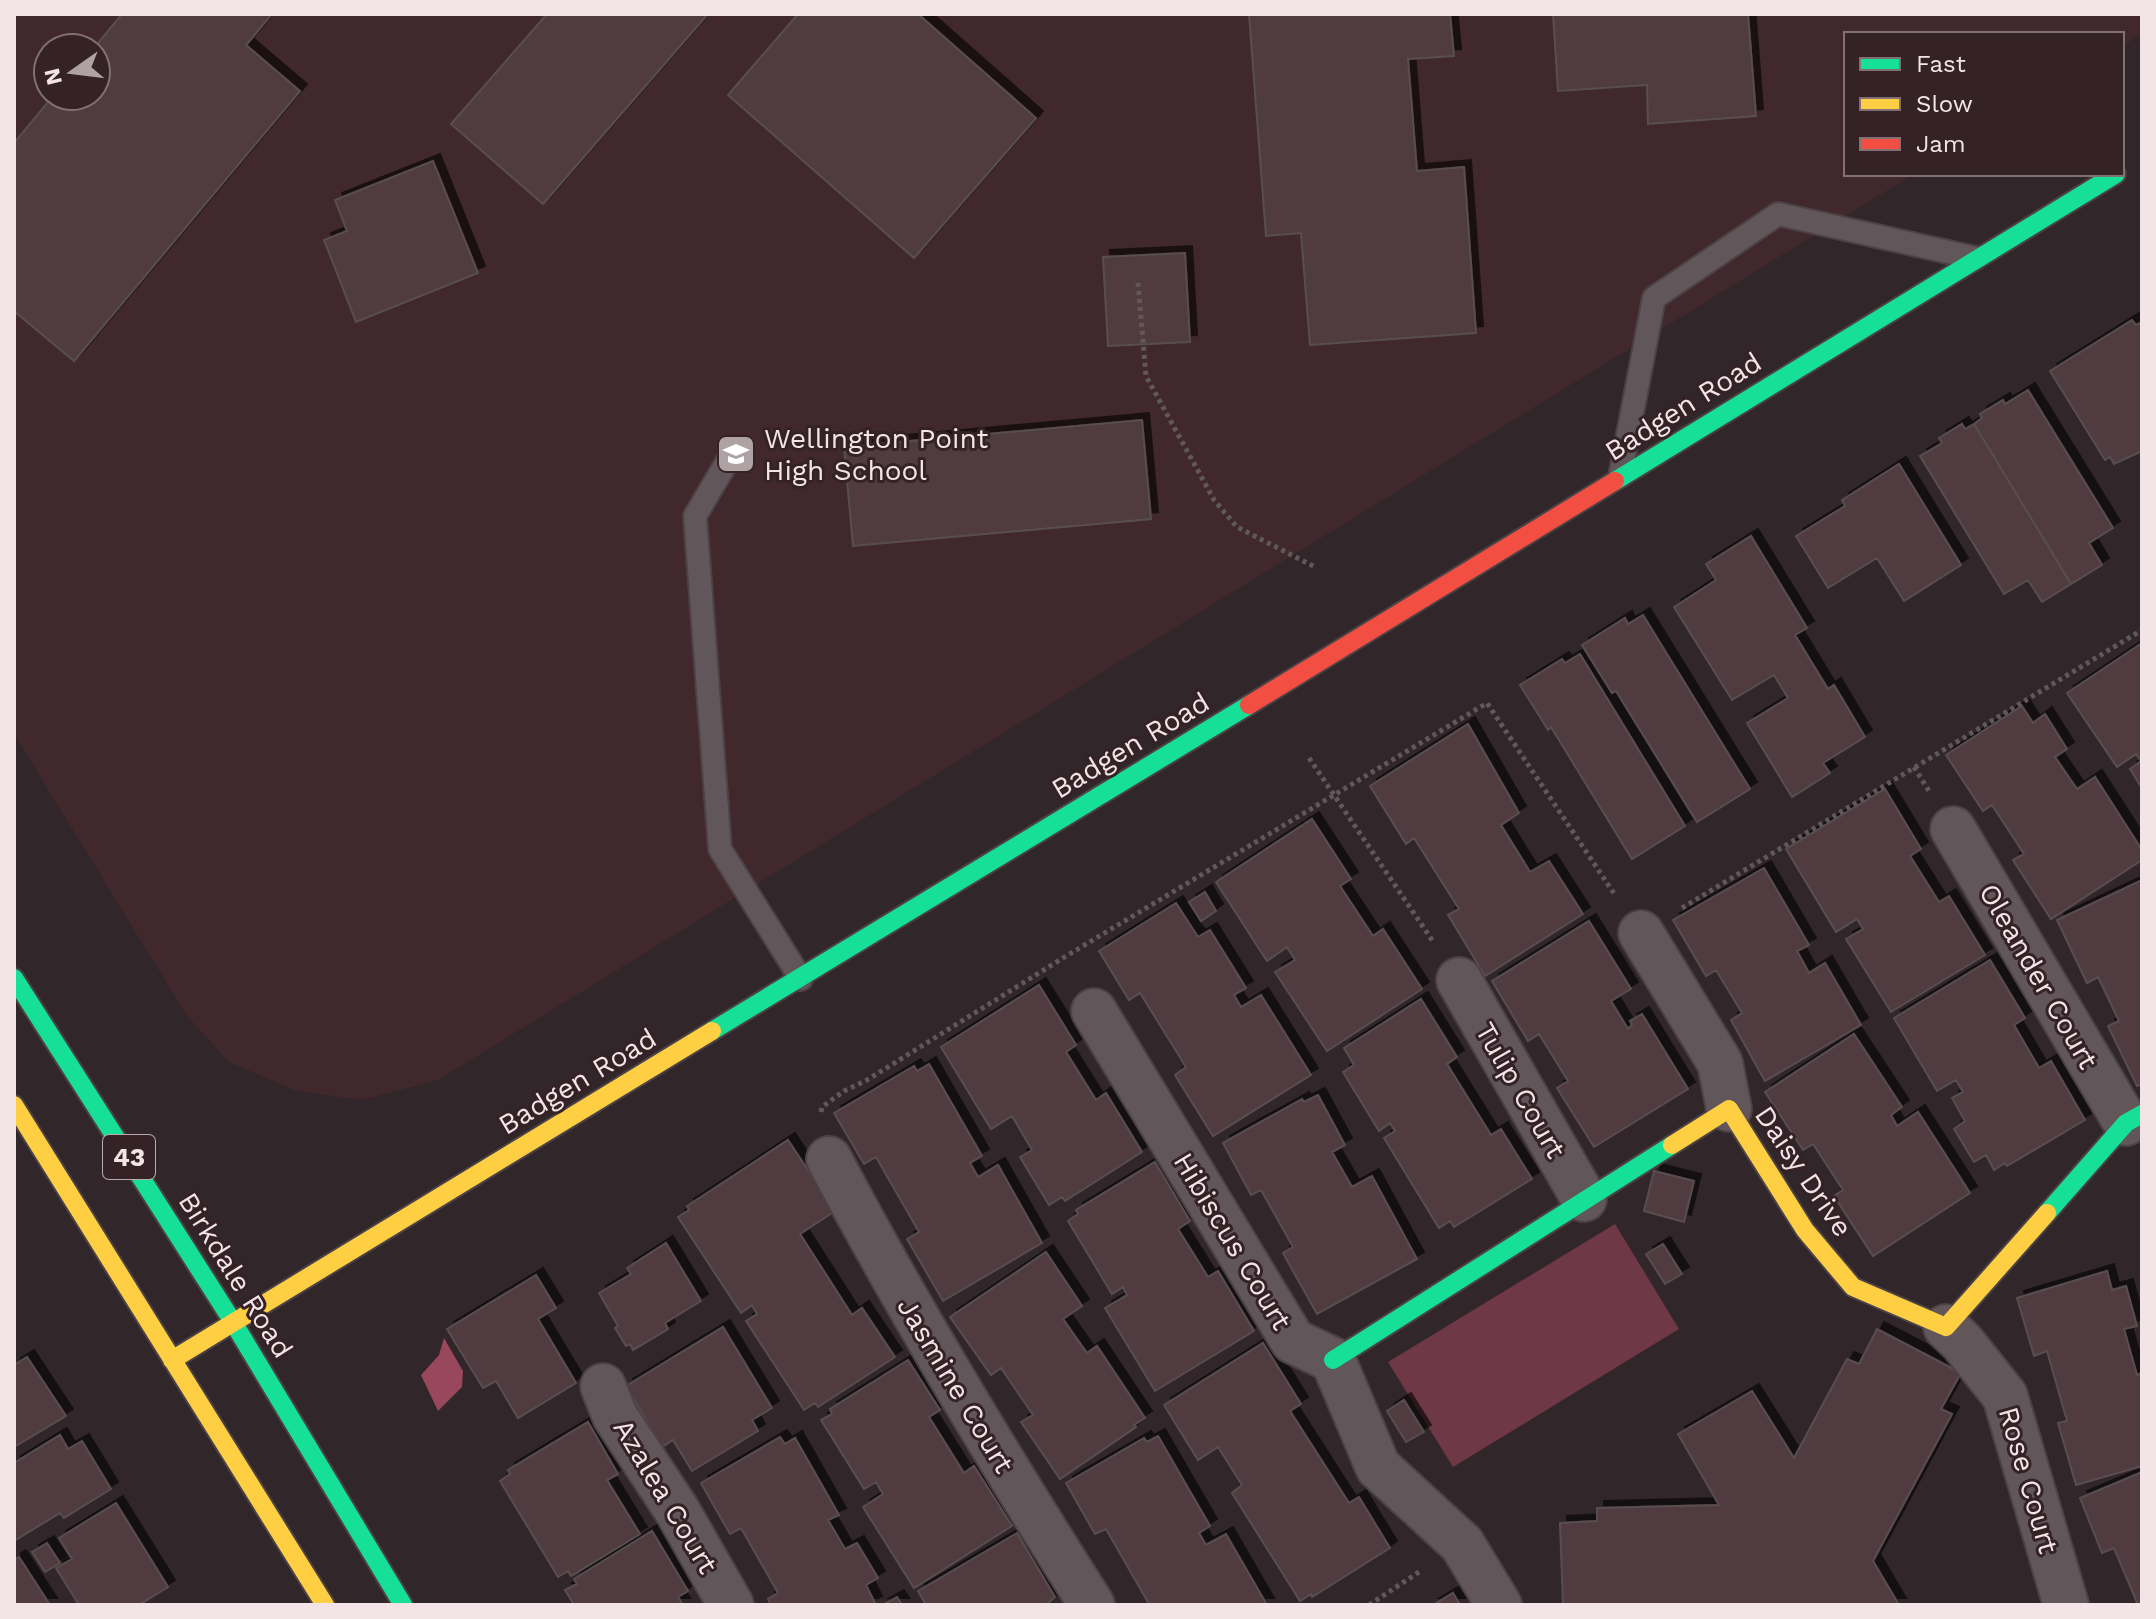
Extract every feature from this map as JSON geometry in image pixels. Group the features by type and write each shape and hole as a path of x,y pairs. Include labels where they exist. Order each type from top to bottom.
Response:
{"street":[{"name":"Badgen Road","path":"172,1360 2113,176"},
{"name":"Oleander Court","path":"1953,829 2134,1118"},
{"path":"1641,933 1720,1063 1729,1109"},
{"name":"Tulip Court","path":"1459,980 1584,1199"},
{"name":"Birkdale Road","path":"17,990 233,1322 403,1605"},
{"name":"Hibiscus Court","path":"1094,1011 1293,1341 1333,1360"},
{"name":"43","path":"14,1105 325,1605"},
{"name":"Daisy Drive","path":"1333,1360 1729,1109 1805,1230 1853,1287 1946,1327"},
{"path":"1946,1327 2134,1118"},
{"name":"Jasmine Court","path":"829,1159 896,1284 994,1451 1092,1605"},
{"name":"Rose Court","path":"1946,1327 1962,1342 2005,1396 2066,1605"},
{"path":"1333,1360 1378,1467 1462,1544 1499,1605"},
{"name":"Azalea Court","path":"603,1386 615,1416 678,1512 731,1605"}],"lane":[{"path":"1620,478 1654,298 1778,214 1977,258"},
{"path":"734,450 695,516 720,849 801,979"}],"path":[{"path":"1138,283 1146,376 1214,500 1237,527 1315,567"},
{"path":"829,1159 820,1133 822,1107 844,1091 867,1080 1487,703 1641,933 2142,630"},
{"path":"1309,758 1459,980"}],"shaded area":[{"name":"Wellington Point High School","path":"14,14 2142,14 2142,34 2124,45 2124,32 1844,32 1844,176 1911,176 438,1080 363,1100 297,1091 229,1062 187,1016 14,734"},
{"path":"1615,1224 1679,1329 1453,1467 1388,1362"},
{"path":"444,1338 463,1371 462,1387 438,1411 421,1375 439,1355"}],"building":[{"path":"122,14 272,14 246,45 300,91 74,361 14,311 14,143 40,112 112,112 112,32 107,32"},
{"path":"547,14 708,14 543,204 451,124"},
{"path":"798,14 918,14 1036,118 914,258 728,95"},
{"path":"1249,14 1450,14 1454,56 1408,59 1417,171 1464,167 1476,333 1310,345 1301,233 1266,236"},
{"path":"1553,14 1748,14 1756,116 1648,124 1647,85 1558,91"},
{"path":"433,161 478,273 356,322 324,240 347,231 335,200"},
{"path":"1185,253 1190,342 1108,346 1103,257"},
{"path":"2132,320 2136,325 2142,322 2142,451 2114,464 2110,457 2105,460 2050,371"},
{"path":"2028,390 2113,528 2089,543 2102,565 2071,584 1974,424 1982,418 1980,414"},
{"path":"1142,420 1151,519 853,546 844,447"},
{"path":"1962,424 1965,429 1974,424 2071,584 2042,602 2028,580 2004,594 1920,456 1942,443 1939,438"},
{"path":"1899,464 1961,565 1904,601 1877,558 1828,588 1796,536 1845,506 1842,500"},
{"path":"1751,536 1807,628 1795,635 1828,689 1834,685 1865,737 1823,763 1830,773 1792,797 1747,723 1788,698 1774,675 1732,700 1674,607 1716,580 1706,564"},
{"path":"1643,615 1750,789 1697,822 1616,691 1612,693 1582,645 1625,618 1628,624"},
{"path":"2142,643 2142,788 2130,769 2141,761 2136,754 2117,767 2067,693"},
{"path":"1580,654 1685,826 1632,859 1551,727 1548,730 1520,685 1562,659 1565,663"},
{"path":"2022,706 2033,723 2045,714 2067,749 2055,757 2077,789 2095,777 2142,850 2142,860 2051,919 2013,860 2024,854 1992,805 1983,811 1946,755"},
{"path":"1468,724 1519,813 1501,825 1530,872 1549,861 1583,914 1485,976 1448,915 1459,909 1414,838 1406,844 1370,786"},
{"path":"1885,789 1921,849 1910,856 1939,902 1949,896 1985,955 1891,1012 1846,939 1863,929 1857,919 1836,932 1786,849"},
{"path":"1312,819 1351,879 1340,886 1373,936 1383,929 1422,989 1327,1051 1275,972 1295,960 1287,947 1267,961 1216,882"},
{"path":"1764,868 1809,945 1797,951 1809,973 1825,963 1861,1025 1765,1081 1731,1020 1742,1013 1716,970 1706,976 1673,920"},
{"path":"2142,880 2142,1084 2137,1086 2108,1026 2119,1021 2098,977 2087,983 2057,920"},
{"path":"1205,892 1216,911 1201,921 1189,902"},
{"path":"1176,903 1198,937 1210,930 1246,988 1234,995 1241,1007 1261,995 1311,1075 1213,1136 1175,1075 1186,1067 1140,993 1129,1000 1099,951"},
{"path":"1589,921 1631,989 1611,1001 1628,1029 1632,1025 1630,1021 1642,1014 1688,1089 1594,1147 1557,1088 1568,1081 1539,1034 1528,1041 1492,981"},
{"path":"1990,960 2025,1018 2014,1025 2039,1068 2051,1061 2085,1120 2007,1166 2005,1163 1994,1170 1986,1155 1974,1162 1954,1129 1965,1121 1952,1098 1963,1092 1956,1080 1937,1091 1894,1018"},
{"path":"1039,985 1076,1045 1066,1052 1096,1100 1106,1093 1142,1152 1065,1201 1062,1197 1049,1205 1020,1157 1032,1150 1012,1116 991,1129 941,1047"},
{"path":"1421,999 1457,1057 1447,1064 1491,1135 1501,1129 1532,1179 1454,1227 1450,1221 1439,1228 1384,1138 1395,1131 1390,1123 1379,1131 1343,1072 1354,1065 1344,1048"},
{"path":"1854,1034 1902,1107 1891,1115 1897,1126 1918,1112 1970,1193 1873,1256 1834,1196 1843,1190 1813,1144 1803,1150 1765,1092"},
{"path":"929,1064 982,1156 970,1163 978,1177 998,1165 1042,1243 943,1301 907,1239 919,1232 876,1157 864,1164 834,1113 914,1066 917,1071"},
{"path":"1318,1095 1345,1145 1332,1152 1352,1187 1372,1176 1417,1259 1317,1314 1283,1253 1293,1247 1261,1190 1251,1195 1223,1143 1302,1099 1304,1102"},
{"path":"788,1140 835,1211 800,1234 852,1315 862,1308 895,1357 818,1407 815,1403 804,1410 746,1321 757,1314 752,1305 741,1313 678,1217 689,1210 687,1206"},
{"path":"1155,1162 1190,1221 1178,1229 1208,1277 1218,1271 1254,1331 1155,1391 1105,1308 1127,1295 1123,1287 1112,1294 1068,1221 1078,1214 1076,1210"},
{"path":"1654,1171 1694,1181 1684,1222 1644,1211"},
{"path":"666,1243 701,1301 665,1323 668,1329 633,1350 630,1344 626,1346 615,1328 618,1326 599,1293 631,1274 627,1268"},
{"path":"1663,1244 1682,1274 1665,1284 1646,1254"},
{"path":"1046,1252 1082,1306 1063,1319 1087,1353 1097,1346 1145,1418 1060,1479 1021,1422 1033,1415 1001,1368 991,1375 950,1317"},
{"path":"2107,1271 2112,1290 2126,1286 2137,1326 2124,1329 2137,1375 2142,1373 2142,1466 2076,1485 2058,1423 2067,1421 2047,1351 2034,1356 2017,1298"},
{"path":"536,1275 556,1308 538,1319 576,1383 518,1418 496,1381 483,1388 447,1329"},
{"path":"723,1327 772,1408 752,1420 758,1431 692,1471 673,1440 662,1447 626,1386"},
{"path":"1877,1329 1961,1373 1941,1409 1952,1414 1873,1561 1899,1605 1563,1605 1560,1523 1597,1521 1597,1508 1719,1505 1678,1434 1752,1391 1794,1458 1847,1359 1859,1364"},
{"path":"1263,1343 1301,1404 1290,1411 1349,1503 1359,1497 1390,1548 1312,1597 1311,1594 1300,1601 1232,1493 1242,1485 1218,1447 1198,1460 1164,1405"},
{"path":"27,1357 66,1416 14,1447 14,1365"},
{"path":"908,1360 940,1410 929,1417 964,1473 974,1466 1012,1526 914,1588 863,1507 883,1494 876,1482 864,1489 821,1420 832,1414 830,1409"},
{"path":"1404,1400 1424,1432 1406,1442 1387,1411"},
{"path":"588,1422 618,1474 607,1480 640,1534 571,1576 568,1571 558,1577 500,1481 510,1474 508,1470"},
{"path":"60,1435 68,1449 82,1441 111,1489 64,1518 60,1513 14,1541 14,1463"},
{"path":"1158,1436 1210,1526 1199,1533 1206,1545 1226,1534 1267,1605 1147,1605 1106,1529 1095,1534 1066,1483 1144,1438 1147,1442"},
{"path":"780,1437 785,1444 795,1438 839,1515 828,1520 845,1549 857,1543 878,1578 866,1585 875,1603 771,1605 768,1599 778,1593 741,1528 730,1534 701,1483"},
{"path":"2142,1472 2142,1604 2138,1605 2114,1548 2102,1553 2080,1498"},
{"path":"116,1503 168,1587 139,1605 79,1605 56,1568 72,1559 59,1538"},
{"path":"652,1531 688,1591 678,1597 683,1605 574,1605 565,1590 577,1584 574,1579"},
{"path":"1017,1533 1055,1597 1046,1605 926,1605 918,1591"},
{"path":"47,1543 60,1563 45,1572 32,1552"},
{"path":"19,1557 50,1605 14,1605 14,1560"},
{"path":"1453,1593 1460,1605 1433,1605"},
{"path":"897,1597 902,1605 883,1605"}],"traffic: fast":[{"path":"1615,481 2113,176"},
{"path":"712,1031 1249,705"},
{"path":"14,978 233,1322 403,1605"},
{"path":"2047,1213 2126,1123 2142,1114"},
{"path":"1333,1360 1672,1145"}],"traffic: slow":[{"path":"172,1360 712,1031"},
{"path":"14,1105 325,1605"},
{"path":"1672,1145 1729,1109 1805,1230 1853,1287 1946,1327 2047,1213"}],"traffic: jam":[{"path":"1249,705 1615,481"}],"place":[{"name":"Wellington Point High School","path":"736,454"}]}
